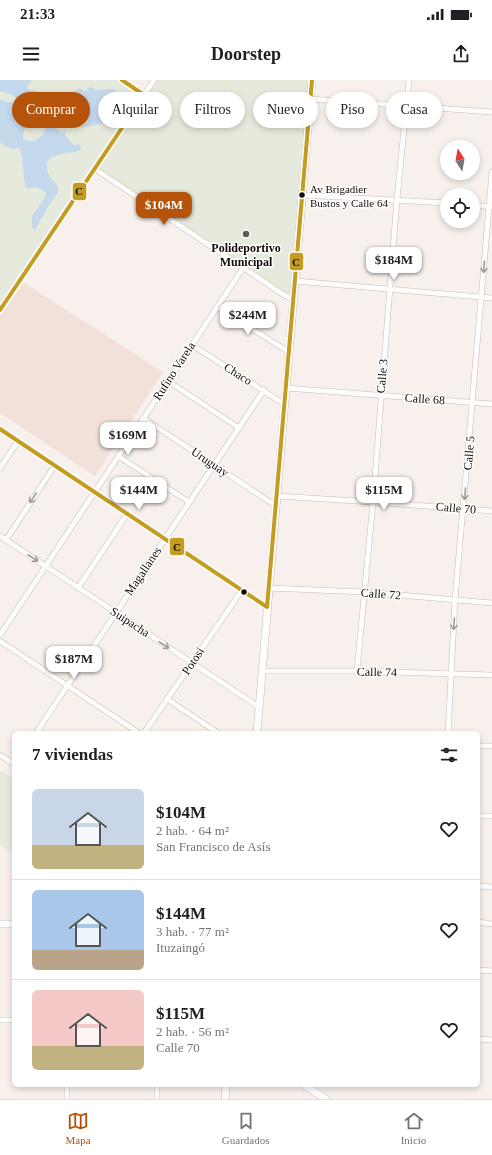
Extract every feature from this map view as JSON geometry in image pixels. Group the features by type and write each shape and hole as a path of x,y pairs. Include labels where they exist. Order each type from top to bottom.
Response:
{"street":[{"path":"122,80 140,92"},
{"path":"146,92 154,80"},
{"path":"311,92 312,80"},
{"name":"Calle 3","path":"408,92 409,80"},
{"path":"318,100 386,104"},
{"path":"442,108 492,112"},
{"path":"0,310 122,128"},
{"path":"257,731 308,128"},
{"name":"Calle 3","path":"357,671 373,502 404,128"},
{"path":"95,169 284,295 293,299"},
{"name":"Calle 5","path":"448,731 450,674 492,172"},
{"path":"302,195 440,202"},
{"path":"480,206 490,207"},
{"name":"Rufino Varela","path":"0,635 243,268"},
{"path":"295,281 492,298"},
{"path":"217,307 289,352"},
{"name":"Chaco","path":"192,344 284,404"},
{"path":"168,381 239,428"},
{"name":"Calle 68","path":"286,388 492,404"},
{"name":"Magallanes","path":"37,731 264,390"},
{"name":"Uruguay","path":"143,418 276,506"},
{"path":"0,428 267,607"},
{"path":"0,468 18,441"},
{"path":"118,456 189,502"},
{"path":"6,540 55,465"},
{"name":"Calle 70","path":"277,496 492,511"},
{"path":"78,588 128,514"},
{"name":"Suipacha","path":"0,536 259,707"},
{"name":"Calle 72","path":"269,588 364,592 492,603"},
{"name":"Potosi","path":"145,731 242,590"},
{"path":"0,641 136,731"},
{"name":"Calle 74","path":"262,671 357,671 492,675"},
{"path":"167,699 215,731"},
{"path":"480,746 492,746"},
{"path":"0,755 12,763"},
{"path":"480,816 492,816"},
{"path":"480,886 492,886"},
{"path":"480,922 492,924"},
{"path":"0,924 12,924"},
{"path":"480,970 492,972"},
{"path":"0,1020 12,1020"},
{"path":"480,1040 492,1040"},
{"path":"67,1087 67,1099"},
{"path":"157,1087 157,1099"},
{"path":"225,1099 226,1087"},
{"path":"307,1087 326,1099"}],"shaded area":[{"path":"0,80 116,80 135,92 98,92 98,128 117,128 0,303"},
{"name":"Polideportivo Municipal","path":"154,80 312,80 311,92 253,92 253,128 308,128 293,299 95,169 122,128 172,128 172,92 146,92"},
{"path":"24,283 163,372 95,476 0,413 0,316"},
{"path":"2,771 12,778 12,854 0,845 0,774"}],"water":[{"path":"0,80 32,80 27,86 27,89 38,92 12,92 12,95 0,91"},
{"path":"90,86 96,90 114,89 118,92 98,92 98,124 90,126 90,92 70,92 80,88 84,91 88,90"},
{"path":"0,100 12,103 12,128 25,128 23,139 26,141 37,139 43,134 46,128 55,128 63,132 65,130 65,135 74,145 79,144 81,149 55,156 48,162 48,173 58,186 58,193 49,205 35,230 32,228 32,216 46,194 39,188 29,189 25,186 21,150 18,148 8,148 0,142"}],"transit line":[{"name":"C","path":"0,310 144,95 122,80"},
{"name":"C","path":"0,429 267,607 312,80"}],"place":[{"name":"Av Brigadier Bustos y Calle 64","path":"302,195"},
{"name":"Polideportivo Municipal","path":"246,234"}]}
